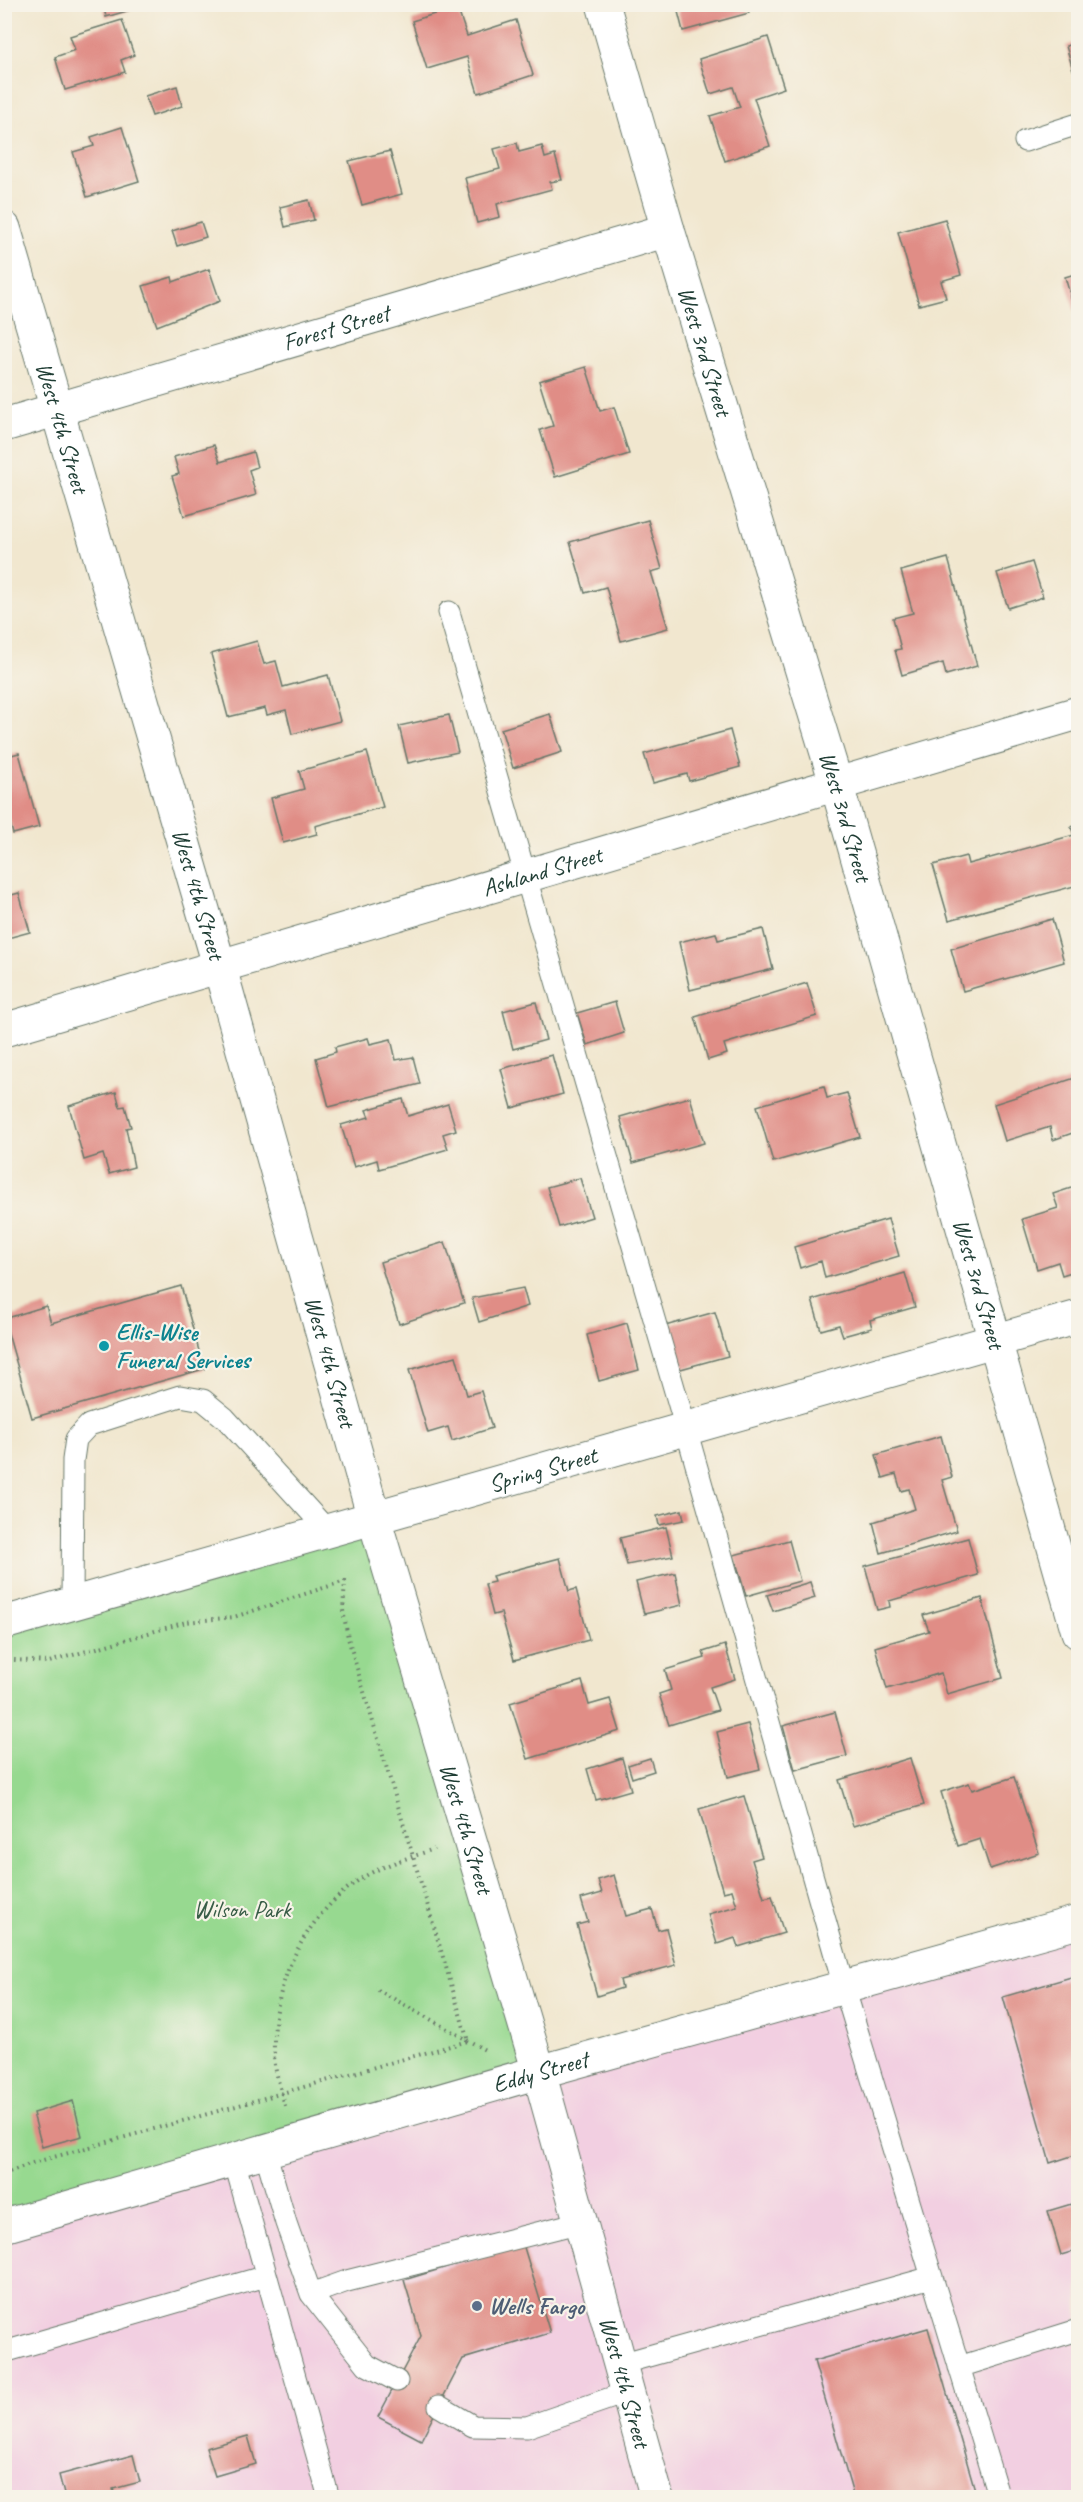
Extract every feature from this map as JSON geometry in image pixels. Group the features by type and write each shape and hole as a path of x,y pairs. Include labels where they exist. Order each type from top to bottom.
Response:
{"street":[{"name":"West 3rd Street","path":"603,4 668,230 837,786 1078,1632"},
{"name":"West 4th Street","path":"4,228 220,968 374,1518 539,2072 657,2498"},
{"name":"Forest Street","path":"4,425 668,230"},
{"name":"Ashland Street","path":"4,1030 1078,713"},
{"name":"Spring Street","path":"4,1623 1078,1317"},
{"name":"Eddy Street","path":"4,2226 539,2072 1078,1922"}],"lane":[{"path":"1025,141 1078,124"},
{"path":"449,612 686,1429 844,1987 999,2498"},
{"path":"72,1604 73,1460 76,1439 89,1425 180,1396 203,1401 225,1418 328,1531"},
{"path":"280,2147 286,2223 311,2294 367,2365 397,2381"},
{"path":"234,2160 329,2498"},
{"path":"311,2294 347,2281 581,2222"},
{"path":"4,2352 266,2276"},
{"path":"439,2406 473,2426 527,2427 624,2378 932,2277"},
{"path":"959,2367 1078,2330"}],"path":[{"path":"4,1660 49,1662 186,1622 234,1617 345,1581 344,1610 348,1638 468,2041"},
{"path":"280,2147 282,2093 273,2055 276,2023 281,1992 302,1939 318,1917 360,1880 414,1856 470,1838"},
{"path":"378,1990 487,2050"},
{"path":"4,2174 29,2164 468,2041"}],"shaded area":[{"path":"1078,1922 1078,2497 5,2498 5,2226"}],"green space":[{"name":"Wilson Park","path":"374,1518 539,2072 5,2226 5,1623"}],"building":[{"path":"103,4 148,4 148,5 106,17"},
{"path":"676,4 747,4 749,13 683,31"},
{"path":"457,7 467,36 516,20 533,75 478,93 467,57 427,69 412,21"},
{"path":"122,20 134,55 121,60 125,72 65,90 55,57 75,50 70,36"},
{"path":"768,37 784,88 754,98 770,146 725,161 710,116 740,107 733,87 710,94 699,59"},
{"path":"1078,42 1078,69 1073,70 1066,46"},
{"path":"177,86 182,106 152,116 145,96"},
{"path":"122,127 139,181 87,197 73,152 94,146 91,137"},
{"path":"517,143 519,152 542,146 545,158 555,155 562,180 550,182 552,189 497,204 500,217 477,223 465,178 500,169 494,149"},
{"path":"390,151 402,194 362,205 349,161"},
{"path":"309,200 314,220 285,227 280,207"},
{"path":"945,219 961,275 941,281 946,298 919,305 898,232"},
{"path":"201,222 206,237 177,246 172,231"},
{"path":"209,269 220,301 157,326 143,286 172,277 173,282"},
{"path":"1078,273 1078,322 1065,277"},
{"path":"586,367 600,411 614,407 629,454 555,477 540,430 553,426 539,381"},
{"path":"214,445 220,462 253,452 257,467 249,470 256,495 184,516 172,476 179,474 174,457"},
{"path":"648,520 662,569 651,572 668,628 621,641 606,587 585,593 570,542"},
{"path":"948,558 977,666 946,675 943,663 902,675 895,650 901,649 893,618 913,613 901,571"},
{"path":"1032,562 1043,597 1008,608 997,573"},
{"path":"257,641 264,664 276,661 283,687 328,675 340,721 292,734 286,710 267,715 265,708 228,717 211,654"},
{"path":"550,714 562,752 513,768 501,729"},
{"path":"449,715 458,752 408,763 399,726"},
{"path":"730,730 740,767 689,781 687,774 653,783 644,754"},
{"path":"367,752 383,807 315,826 317,834 283,843 271,798 304,789 299,771"},
{"path":"19,753 39,827 13,834 9,819 4,820 4,757"},
{"path":"1078,825 1078,885 949,920 933,865 966,856 968,864 1074,835 1071,827"},
{"path":"19,893 30,932 4,939 4,897"},
{"path":"1052,919 1064,962 963,991 951,949"},
{"path":"763,929 773,969 690,990 679,942 716,933 718,940"},
{"path":"807,983 817,1016 724,1044 727,1054 708,1060 695,1017"},
{"path":"536,1002 546,1040 513,1049 503,1011"},
{"path":"615,1002 624,1033 587,1045 577,1013"},
{"path":"368,1038 370,1044 391,1039 396,1060 413,1057 420,1084 329,1107 316,1058 336,1052 335,1047"},
{"path":"552,1055 563,1094 512,1108 501,1069"},
{"path":"1078,1077 1078,1123 1076,1124 1078,1131 1053,1140 1050,1127 1005,1141 994,1104"},
{"path":"824,1086 827,1098 847,1093 860,1137 773,1162 757,1106"},
{"path":"116,1092 120,1107 125,1106 131,1127 126,1128 134,1167 109,1174 103,1154 84,1160 69,1106"},
{"path":"690,1097 704,1143 633,1163 620,1117"},
{"path":"403,1099 408,1116 448,1104 456,1130 443,1134 448,1149 379,1169 377,1160 354,1167 341,1125 369,1117 366,1110"},
{"path":"580,1178 592,1217 559,1227 547,1187"},
{"path":"1077,1186 1078,1270 1062,1275 1058,1262 1037,1269 1022,1219 1058,1208 1053,1194"},
{"path":"888,1219 899,1256 825,1278 821,1261 800,1268 794,1247"},
{"path":"445,1242 464,1303 399,1324 380,1262"},
{"path":"905,1273 915,1307 870,1320 872,1328 843,1336 839,1325 821,1330 812,1300"},
{"name":"Ellis-Wise Funeral Services","path":"181,1286 204,1369 32,1418 4,1319 46,1306 51,1323"},
{"path":"523,1288 528,1306 479,1322 472,1298"},
{"path":"715,1312 728,1356 677,1370 665,1326"},
{"path":"627,1323 639,1370 599,1381 587,1335"},
{"path":"456,1356 467,1395 481,1391 492,1428 452,1441 448,1427 428,1433 409,1370"},
{"path":"941,1436 952,1477 942,1480 957,1531 881,1553 873,1522 915,1509 909,1489 901,1491 896,1474 883,1478 876,1455"},
{"path":"682,1510 684,1520 659,1525 657,1516"},
{"path":"666,1527 673,1556 627,1565 620,1538"},
{"path":"968,1538 978,1575 889,1601 890,1607 877,1610 865,1566"},
{"path":"789,1540 800,1581 746,1596 734,1555"},
{"path":"560,1558 569,1591 576,1589 589,1640 514,1660 501,1613 493,1615 485,1584 494,1582 492,1576"},
{"path":"675,1573 682,1605 644,1614 636,1582"},
{"path":"810,1582 815,1598 773,1611 767,1595"},
{"path":"982,1598 1003,1678 947,1694 941,1673 887,1689 875,1647 929,1631 923,1615"},
{"path":"725,1645 735,1679 710,1687 718,1710 669,1725 659,1694 671,1690 665,1670 705,1658 703,1652"},
{"path":"582,1681 589,1705 610,1699 620,1731 528,1759 510,1703"},
{"path":"835,1712 847,1756 795,1770 783,1726"},
{"path":"748,1724 760,1769 728,1777 717,1732"},
{"path":"622,1758 631,1790 596,1800 587,1769"},
{"path":"650,1758 654,1771 632,1778 628,1765"},
{"path":"910,1758 924,1805 853,1826 839,1780"},
{"path":"1014,1777 1039,1853 990,1869 980,1839 958,1846 941,1792 969,1783 972,1790"},
{"path":"744,1796 762,1857 752,1860 764,1898 772,1896 784,1933 738,1947 735,1938 717,1944 708,1914 737,1906 732,1890 723,1892 699,1809"},
{"path":"614,1875 626,1916 652,1909 658,1930 666,1928 676,1965 620,1980 622,1988 597,1996 577,1925 588,1922 581,1899 602,1893 598,1880"},
{"path":"1078,1975 1078,2154 1050,2163 1003,1997"},
{"path":"73,2101 82,2136 42,2147 33,2113"},
{"path":"1078,2202 1078,2250 1061,2255 1048,2211"},
{"name":"Wells Fargo","path":"523,2244 550,2333 463,2359 421,2440 378,2417 421,2336 404,2280"},
{"path":"928,2328 975,2490 949,2498 854,2498 814,2361"},
{"path":"248,2436 256,2464 215,2476 206,2448"},
{"path":"133,2455 140,2482 113,2489 115,2496 110,2498 65,2498 59,2475"}],"place":[{"name":"Ellis-Wise Funeral Services","path":"104,1346"},
{"name":"Wells Fargo","path":"477,2306"}]}
